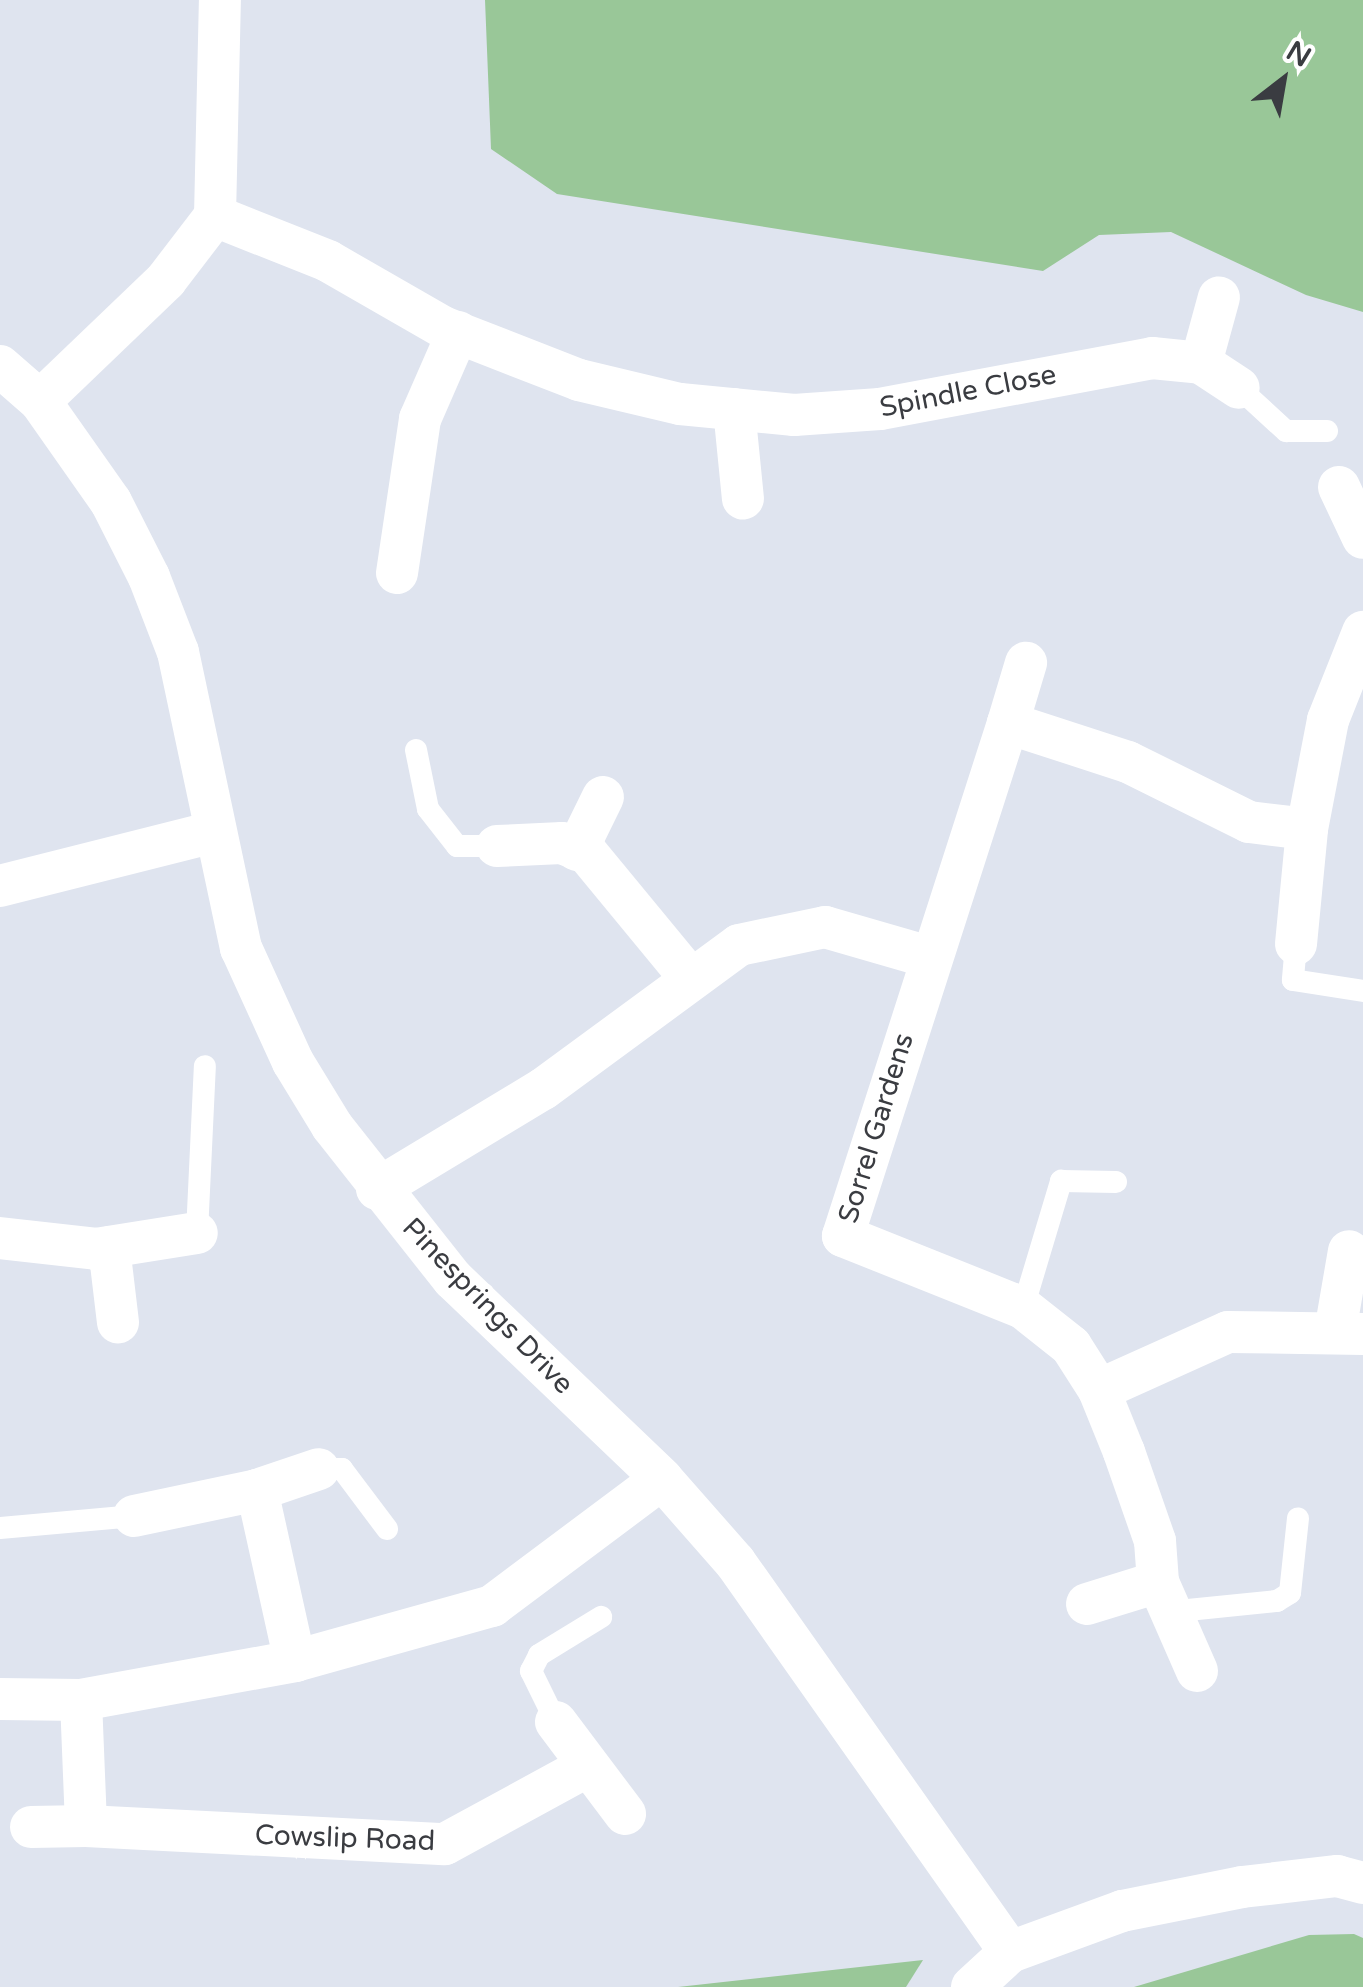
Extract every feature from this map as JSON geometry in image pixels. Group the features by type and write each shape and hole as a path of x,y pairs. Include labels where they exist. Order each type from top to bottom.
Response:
{"street":[{"path":"40,401 166,280 215,216 220,0"},
{"name":"Spindle Close","path":"215,216 328,261 458,332 580,380 734,409 794,415 880,410 1152,358 1202,363 1239,388"},
{"path":"1202,363 1220,297"},
{"path":"397,573 420,420 458,332"},
{"name":"Pinesprings Drive","path":"0,366 40,401 111,502 149,577 178,652 213,832 241,948 293,1062 378,1189 453,1279 662,1479 735,1562 978,1913 1010,1952"},
{"path":"734,409 743,499"},
{"path":"1339,487 1363,538"},
{"path":"1296,944 1307,830 1328,720 1363,632"},
{"name":"Sorrel Gardens","path":"1026,663 834,1250 1023,1308 1071,1346 1098,1390 1155,1540 1163,1597 1197,1671"},
{"path":"1008,723 1128,762 1249,822 1307,830"},
{"path":"577,850 603,797"},
{"path":"0,886 213,832"},
{"path":"496,846 562,843 577,850 606,874 690,978"},
{"path":"378,1189 558,1078 690,978 739,946 824,927 929,956"},
{"path":"0,1238 109,1247 196,1232"},
{"path":"109,1247 118,1322"},
{"path":"1098,1390 1228,1332 1349,1333 1350,1251"},
{"path":"134,1516 257,1490 319,1470"},
{"path":"0,1699 82,1700 294,1661 492,1606 662,1479"},
{"path":"257,1490 294,1661"},
{"path":"1087,1604 1163,1597"},
{"path":"82,1700 86,1826"},
{"path":"556,1722 625,1814"},
{"name":"Cowslip Road","path":"31,1827 86,1826 445,1844 586,1767"},
{"path":"972,1987 1010,1952 1122,1911 1242,1887 1337,1876 1363,1883"}],"lane":[{"path":"1239,388 1286,431 1327,431"},
{"path":"416,750 428,809 457,846 496,846"},
{"path":"1296,944 1293,980 1363,991"},
{"path":"196,1232 205,1066"},
{"path":"1023,1308 1061,1181 1116,1182"},
{"path":"319,1470 342,1469 387,1529"},
{"path":"0,1528 134,1516"},
{"path":"1163,1597 1277,1601 1290,1593 1298,1518"},
{"path":"556,1722 531,1671 539,1654 601,1617"}],"green space":[{"path":"485,0 1363,0 1363,312 1306,295 1171,232 1099,235 1043,271 557,194 491,149"},
{"path":"1354,1934 1363,1938 1363,1987 1134,1987 1309,1935"},
{"path":"923,1960 906,1987 678,1987"}]}
